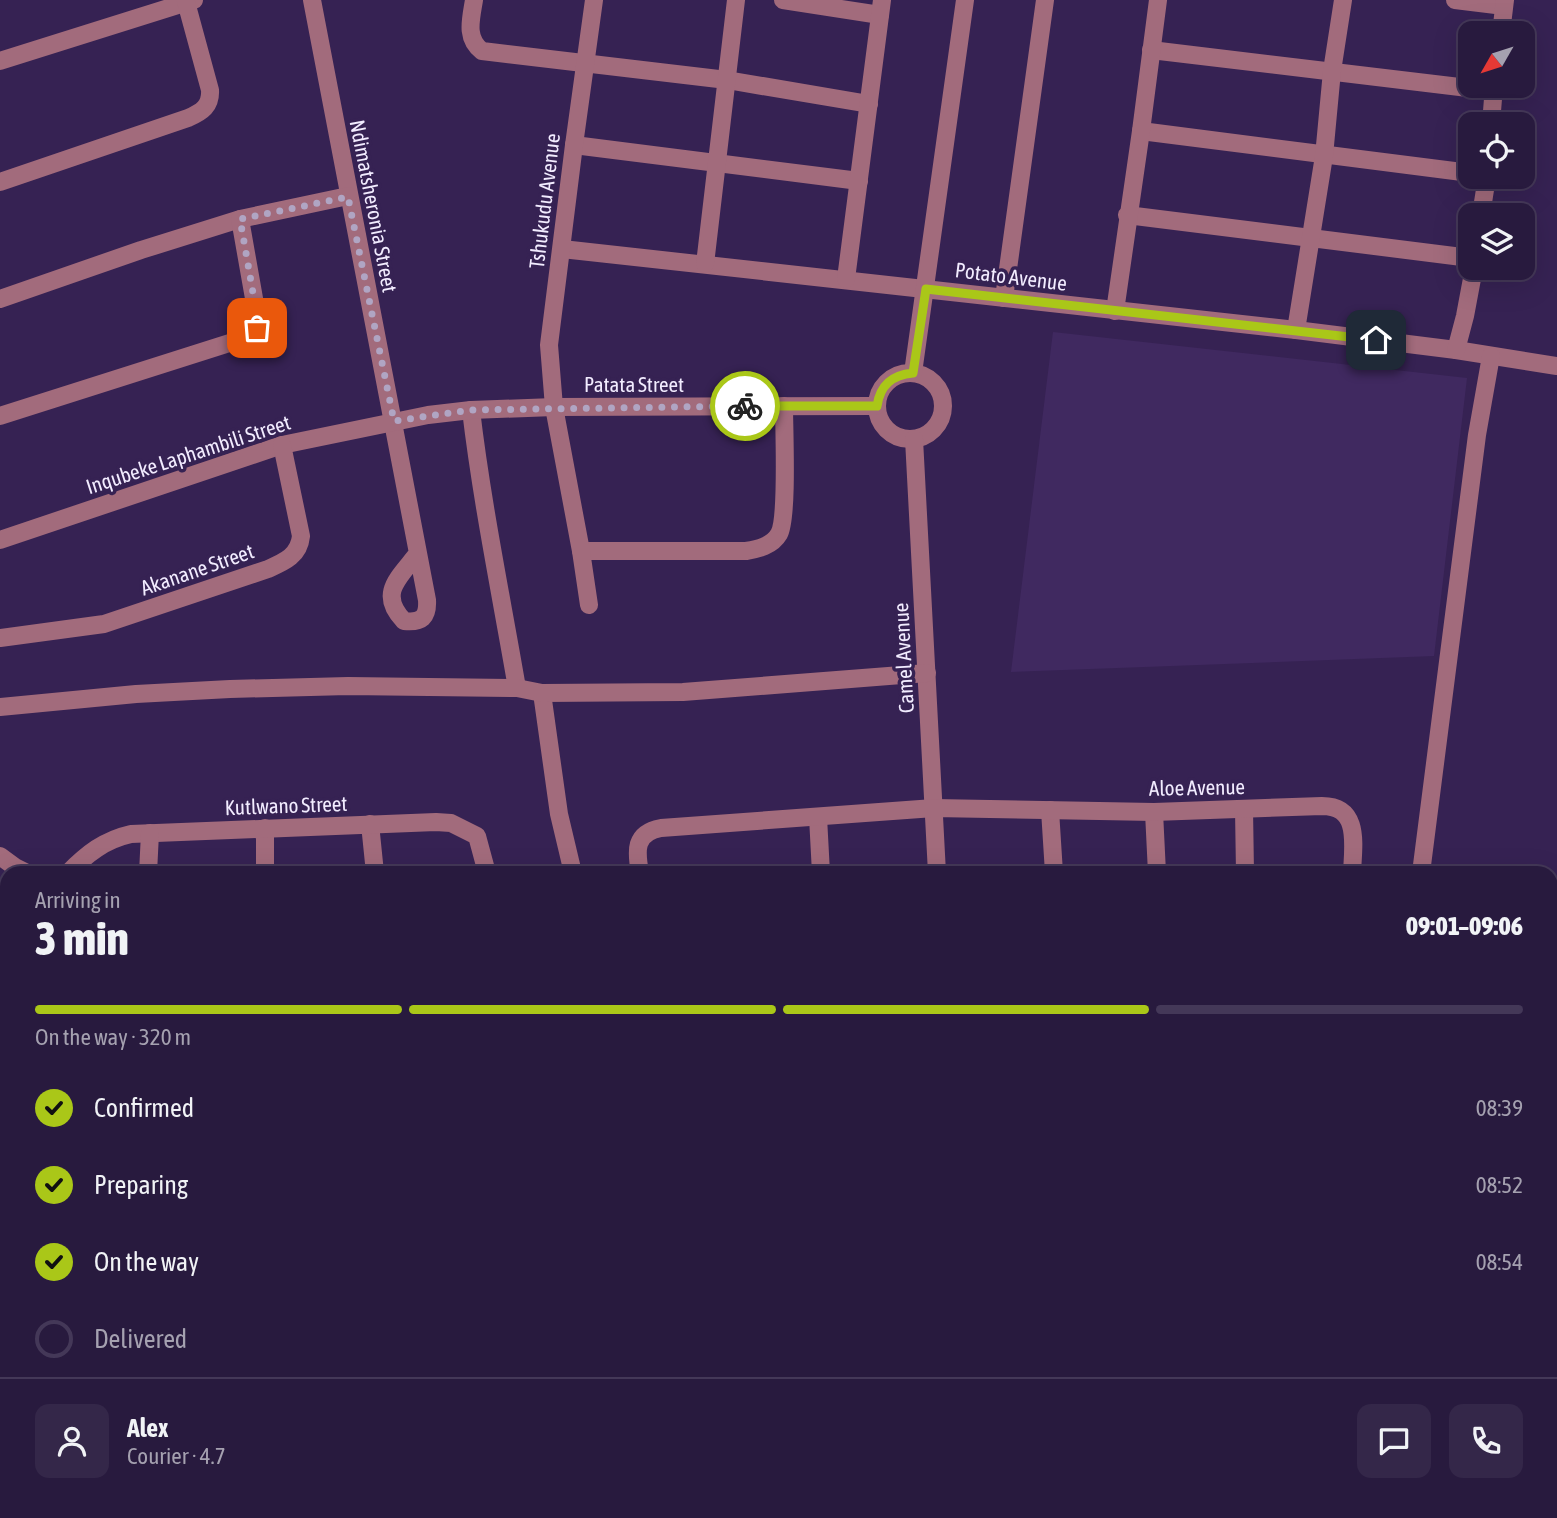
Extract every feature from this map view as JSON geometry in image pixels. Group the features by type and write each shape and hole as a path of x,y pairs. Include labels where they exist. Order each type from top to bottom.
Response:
{"street":[{"name":"Ndimatsheronia Street","path":"312,0 418,553"},
{"path":"474,0 471,39 482,51 727,80 869,104"},
{"name":"Tshukudu Avenue","path":"589,605 554,407 550,345 594,0"},
{"path":"705,264 736,0"},
{"path":"783,0 881,7 846,279"},
{"path":"913,373 965,0"},
{"path":"1004,298 1045,0"},
{"path":"1115,311 1158,0"},
{"path":"1296,330 1324,156 1332,71 1343,0"},
{"path":"1455,0 1505,3 1503,21"},
{"path":"0,61 190,1 210,90 210,101 206,107 188,118 0,183"},
{"path":"1151,50 1458,84"},
{"path":"1142,131 1458,172"},
{"path":"574,145 859,181"},
{"path":"0,299 240,219 348,197"},
{"path":"1127,215 1458,257"},
{"path":"0,416 242,339 251,333 257,328 258,321 240,219"},
{"name":"Potato Avenue","path":"562,249 1296,330 1557,366"},
{"path":"1456,350 1472,280"},
{"path":"1422,866 1472,473 1491,356"},
{"path":"913,373 933,382 943,402 939,424 932,432 914,439 901,439 891,434 878,417 877,406 878,395 891,378 913,373"},
{"path":"581,551 746,551 761,548 771,542 779,534 783,512 784,406"},
{"name":"Patata Street","path":"394,421 471,410 554,407 877,406"},
{"path":"471,410 488,528 517,688"},
{"name":"Inqubeke Laphambili Street","path":"0,540 282,445 394,421"},
{"name":"Camel Avenue","path":"914,439 937,866"},
{"name":"Akanane Street","path":"0,638 104,624 268,569 290,557 297,551 301,536 282,445"},
{"path":"0,706 136,694 348,686 517,688 542,693 683,692 927,673"},
{"path":"542,693 559,814 571,866"},
{"name":"Aloe Avenue","path":"640,866 639,842 642,835 651,830 934,808 1154,812 1322,806 1336,808 1348,818 1354,831 1352,866"},
{"path":"1244,809 1245,866"},
{"path":"1050,810 1054,866"},
{"path":"1154,812 1157,866"},
{"path":"818,817 821,866"},
{"name":"Kutlwano Street","path":"75,866 114,838 150,833 436,822 452,823 477,836 485,866"},
{"path":"370,824 374,866"},
{"path":"265,828 265,866"},
{"path":"148,866 150,833"}],"shaded area":[{"path":"1053,332 1467,378 1434,656 1011,672"}],"way so far":[{"path":"257,328 240,219 348,197 394,421 471,410 745,406"}],"route":[{"path":"745,406 877,406 878,395 891,378 913,373 926,289 1376,340"}]}
